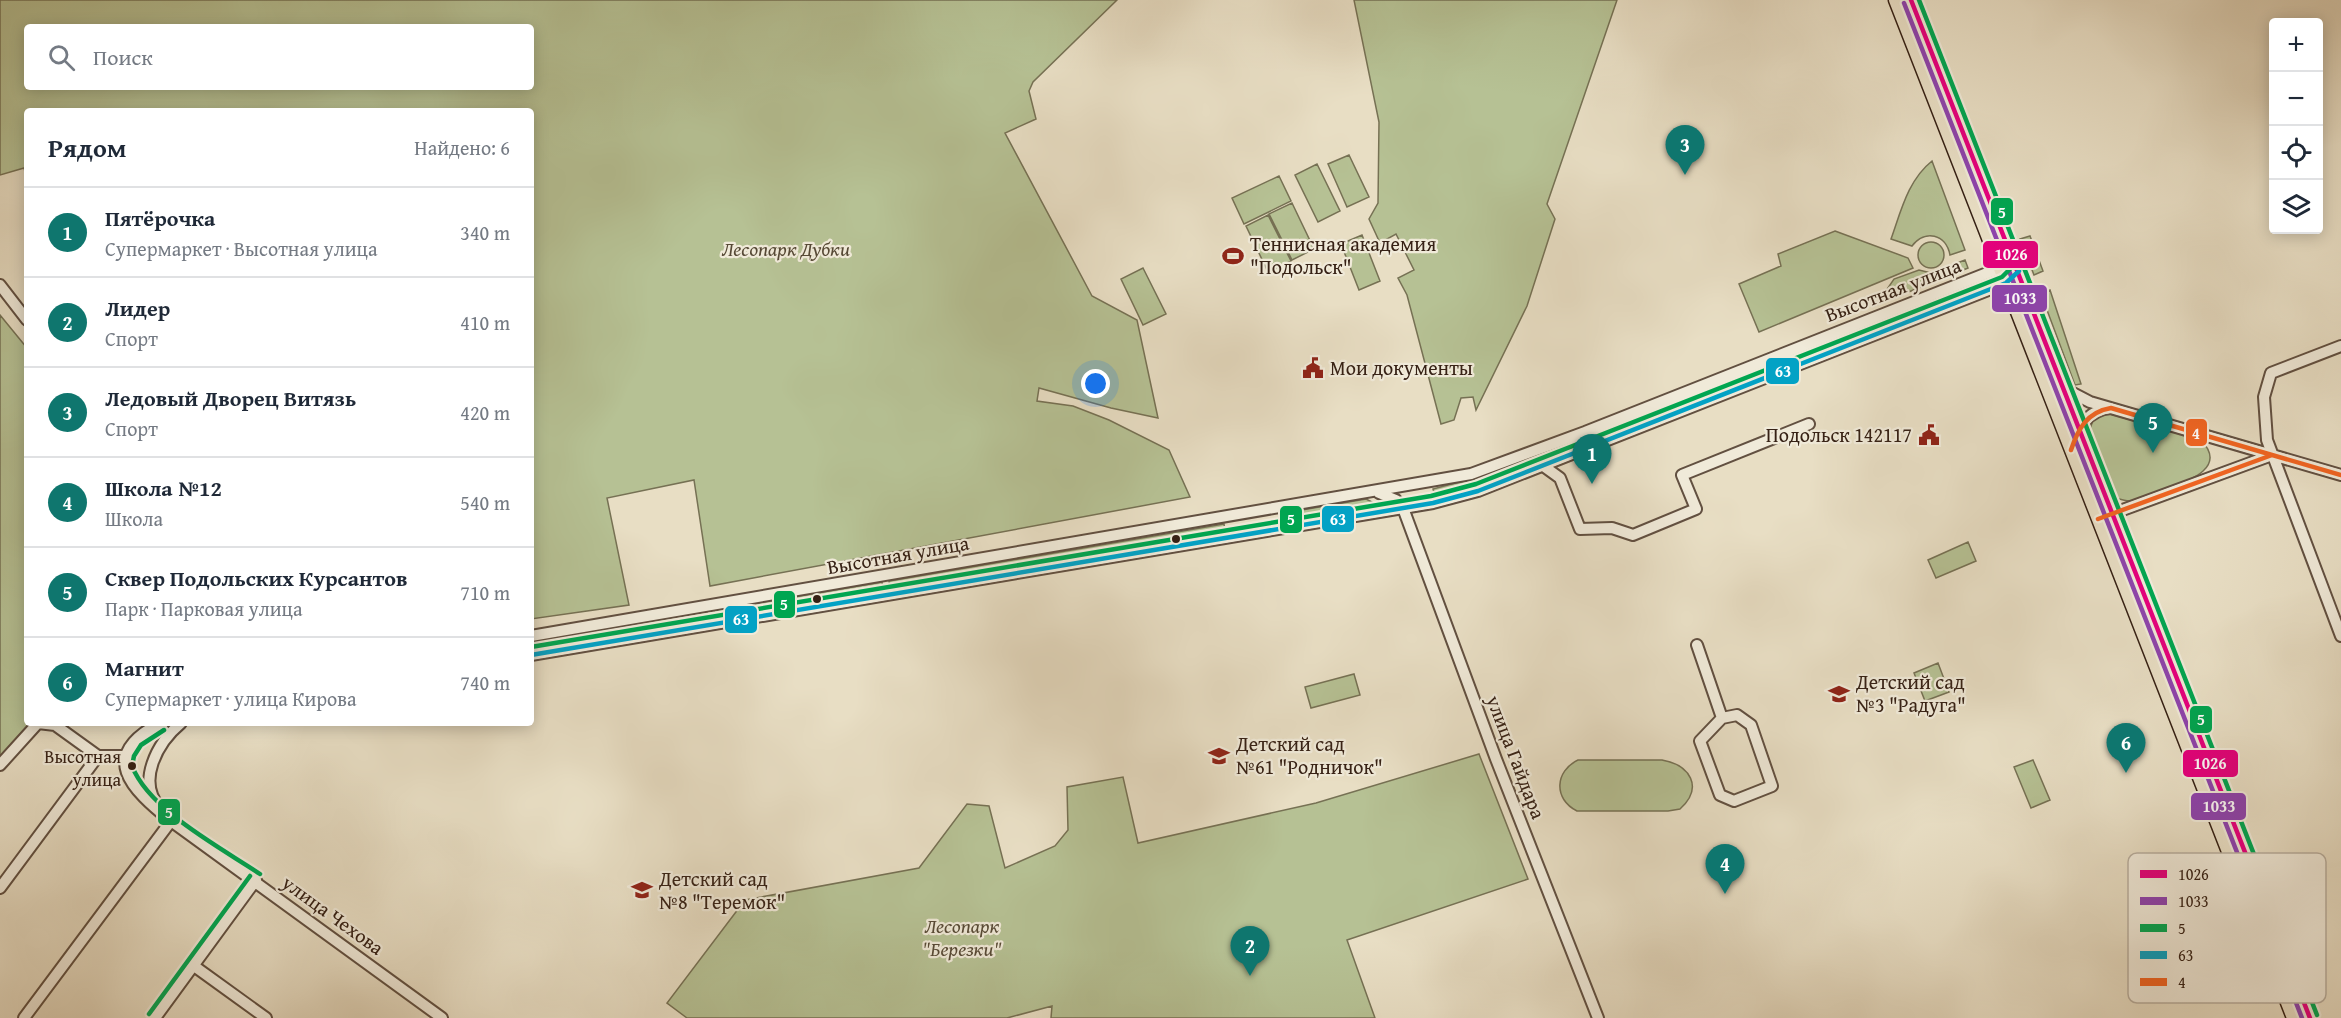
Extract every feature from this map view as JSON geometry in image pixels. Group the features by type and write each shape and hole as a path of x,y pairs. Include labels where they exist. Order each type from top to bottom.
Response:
{"main road":[{"path":"1895,0 2229,853"},
{"path":"1911,0 2246,853"},
{"path":"2287,1003 2293,1018"},
{"path":"2304,1003 2310,1018"}],"street":[{"path":"2000,268 2019,271"},
{"name":"Высотная улица","path":"534,635 1471,474 2000,268"},
{"name":"Высотная улица","path":"534,654 1402,508 1478,491 1773,372 2006,283 2019,271"},
{"path":"0,285 24,316"},
{"path":"2341,346 2271,373 2264,397 2267,440 2341,636"},
{"path":"1767,358 1773,372"},
{"path":"2065,389 2090,402 2341,475"},
{"path":"2071,450 2079,425 2094,413 2111,408"},
{"path":"1542,465 1560,478 1580,529 1612,528 1634,535 1696,509 1682,475 1809,424"},
{"path":"1580,433 1586,447"},
{"path":"2098,519 2272,455"},
{"path":"1377,492 1396,500 1402,508 1411,490 1421,484"},
{"name":"улица Гайдара","path":"1402,508 1598,1018"},
{"path":"1272,510 1276,528"},
{"path":"1696,645 1722,717"},
{"path":"1737,716 1751,725 1772,786 1734,801 1720,795 1700,741 1722,717 1737,716"},
{"path":"0,765 35,726"},
{"path":"56,726 98,756 125,756 132,744 154,726"},
{"name":"улица Чехова","path":"171,820 156,805 150,780 154,756 168,734 177,726"},
{"path":"0,888 98,756"},
{"name":"улица Чехова","path":"125,756 124,768 136,790 171,820 442,1018"},
{"path":"24,1018 171,820"},
{"path":"155,1018 256,880"},
{"path":"194,966 266,1018"}],"green space":[{"name":"Лесопарк Дубки","path":"0,0 1117,0 1033,82 1029,91 1036,119 1005,133 1092,296 1137,320 1158,418 1039,388 1037,401 1073,406 1109,420 1169,450 1190,497 710,586 694,480 607,498 629,605 534,619 534,108 24,108 24,168 0,175"},
{"path":"1354,0 1617,0 1547,204 1555,219 1527,306 1476,410 1473,397 1461,398 1454,420 1441,424 1407,295 1398,278 1414,270 1396,234 1380,243 1369,219 1378,203 1379,122"},
{"path":"1349,155 1369,197 1347,207 1328,164"},
{"path":"1932,161 1965,250 1950,255 1944,242 1934,236 1923,237 1912,246 1891,239 1911,187"},
{"path":"1317,164 1340,211 1318,222 1295,175"},
{"path":"1279,176 1291,201 1244,224 1232,198"},
{"path":"1292,203 1314,249 1292,260 1269,214"},
{"path":"1268,215 1291,261 1268,272 1246,226"},
{"path":"1835,231 1908,258 1913,268 1759,332 1739,284 1781,266 1778,254"},
{"path":"1362,235 1380,281 1359,290 1341,244"},
{"path":"2030,236 2043,271 2034,275 2020,239"},
{"path":"1931,242 1940,246 1944,255 1940,264 1931,268 1922,264 1918,255 1922,246"},
{"path":"1965,260 1968,268 1876,305 1894,279 1919,270 1931,273"},
{"path":"1143,268 1166,314 1143,325 1121,279"},
{"path":"1973,284 1975,289 1869,331 1867,326"},
{"path":"2050,290 2081,384 2075,385 2041,294"},
{"path":"0,315 24,344 24,726 28,726 0,757"},
{"path":"1860,329 1862,334 1781,362 1781,359"},
{"path":"1760,367 1764,369 1762,373 1598,438 1595,436 1595,432"},
{"path":"2101,414 2110,414 2201,440 2208,450 2210,459 2207,466 2201,473 2183,483 2145,498 2131,501 2115,498 2089,432 2093,420"},
{"path":"1572,442 1575,448 1479,483 1435,495 1433,489 1478,477"},
{"path":"1366,499 1372,502 1368,507 1298,519 1293,516 1296,511"},
{"path":"1224,524 1225,531 890,587 889,581"},
{"path":"1968,542 1976,561 1936,578 1928,560"},
{"path":"882,582 883,589 715,617 714,610"},
{"path":"707,611 708,618 534,648 534,641"},
{"path":"1938,663 1949,692 1925,701 1914,673"},
{"path":"1354,674 1360,695 1311,708 1305,687"},
{"name":"Лесопарк \"Березки\"","path":"1479,754 1528,879 1347,940 1375,1018 1051,1018 1052,1006 1007,1018 687,1018 667,1003 745,900 919,868 967,804 989,806 1005,868 1055,846 1068,830 1067,787 1123,777 1138,843 1316,803"},
{"path":"1578,760 1662,760 1686,772 1692,785 1691,793 1680,809 1668,811 1577,811 1564,800 1560,785 1565,771"},
{"path":"2033,760 2050,800 2031,808 2014,767"}],"transit line":[{"name":"1026","path":"1911,0 2245,853"},
{"name":"5","path":"1919,0 2253,853"},
{"name":"1033","path":"1904,3 2237,853"},
{"name":"5","path":"534,646 1431,496 1476,484 2002,277 2014,265"},
{"name":"63","path":"534,654 1433,503 1478,491 2006,283 2019,271"},
{"name":"4","path":"2071,450 2085,423 2096,413 2111,408 2341,475"},
{"name":"4","path":"2098,519 2272,455"},
{"name":"5","path":"164,730 141,745 134,756 132,766 141,782 154,798 188,827 260,874"},
{"name":"5","path":"149,1014 250,876"},
{"name":"1033","path":"2296,1003 2302,1018"},
{"name":"1026","path":"2304,1003 2310,1018"},
{"name":"5","path":"2312,1003 2317,1015"}],"place":[{"name":"Ледовый Дворец Витязь","path":"1685,175"},
{"name":"Теннисная академия \"Подольск\"","path":"1233,256"},
{"name":"Мои документы","path":"1313,368"},
{"name":"Подольск 142117","path":"1929,435"},
{"name":"Сквер Подольских Курсантов","path":"2153,453"},
{"name":"Пятёрочка","path":"1592,484"},
{"name":"Детский сад №3 \"Радуга\"","path":"1839,694"},
{"name":"Детский сад №61 \"Родничок\"","path":"1219,756"},
{"name":"Высотная улица","path":"132,766"},
{"name":"Магнит","path":"2126,773"},
{"name":"Детский сад №8 \"Теремок\"","path":"642,890"},
{"name":"Школа №12","path":"1725,894"},
{"name":"Лидер","path":"1250,976"}]}
